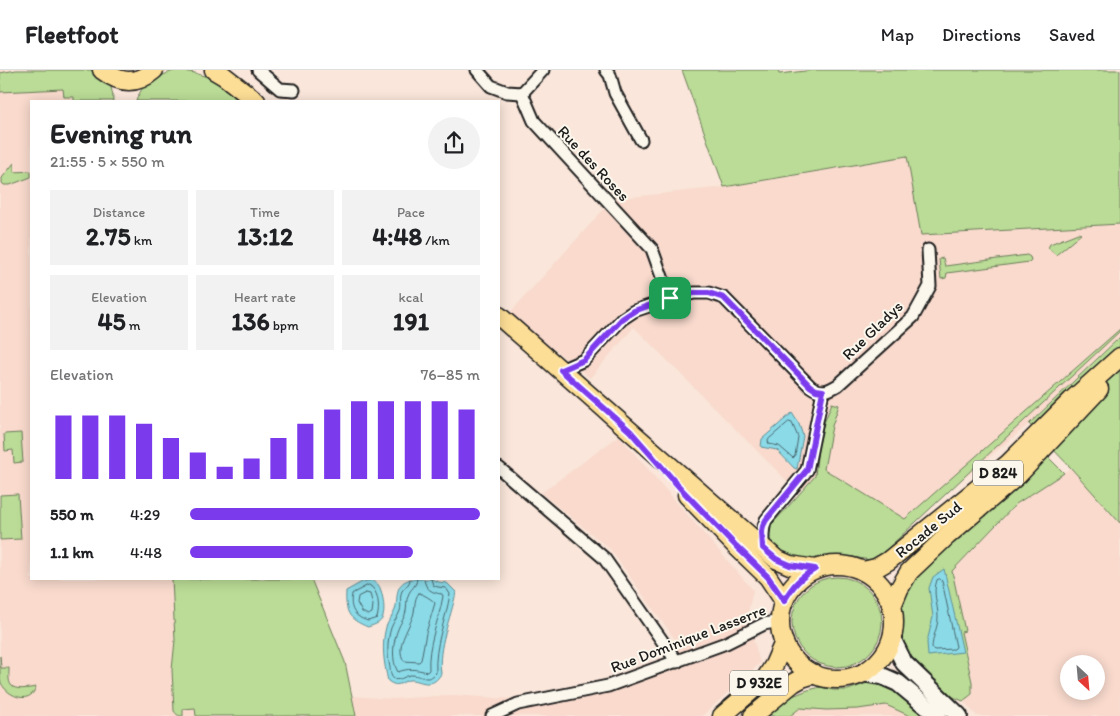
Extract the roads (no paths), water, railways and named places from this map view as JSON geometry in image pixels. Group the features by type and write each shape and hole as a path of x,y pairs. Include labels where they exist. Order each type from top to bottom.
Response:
{"main road":[{"path":"102,70 118,80 127,81 145,77 155,70"},
{"path":"214,70 255,100"},
{"path":"500,317 776,559 790,565 815,569"},
{"name":"Rocade Sud","path":"862,571 876,568 888,561 1008,464 1072,400 1120,357"},
{"name":"Rocade Sud","path":"892,606 909,572 1018,475 1120,366"},
{"path":"630,431 682,490 768,577 784,601"},
{"path":"831,565 847,566 862,571 876,580 886,592 892,606 894,622 892,638 885,652 875,664 863,673 847,678 830,678 814,674 791,655 784,642 780,621 784,601 802,577 815,569 831,565"},
{"path":"892,638 897,652 904,663 959,716"},
{"name":"D 932E","path":"722,716 766,678 784,642"},
{"path":"863,673 882,676 898,683 938,716"},
{"name":"D 932E","path":"753,716 793,683 814,674"}],"street":[{"path":"258,70 280,89 294,90"},
{"path":"477,70 491,86 507,92 522,93 542,70"},
{"path":"606,70 641,140"},
{"name":"Rue des Roses","path":"522,93 534,121 652,249 670,298"},
{"name":"Rue Gladys","path":"823,391 838,385 913,317 930,286 928,250"},
{"path":"561,370 584,360 622,319 634,311 670,298 694,293 709,293 724,298 810,386 816,390 823,391 807,470 766,520 762,532 763,548"},
{"path":"500,469 604,558 677,662"},
{"name":"Rue Dominique Lasserre","path":"492,716 518,704 608,686 726,643 764,624 780,621"}],"water":[{"path":"792,413 799,424 803,436 797,469 777,450 761,447 762,439"},
{"path":"944,569 963,652 928,656 927,642 933,617 929,588 933,577"},
{"path":"371,580 380,588 384,612 381,621 368,627 356,621 349,614 346,604 346,591 362,582"},
{"path":"434,580 447,583 456,592 443,643 440,664 441,674 435,681 430,683 409,680 392,684 388,681 385,668 384,634 395,610 399,588 405,581"}]}
